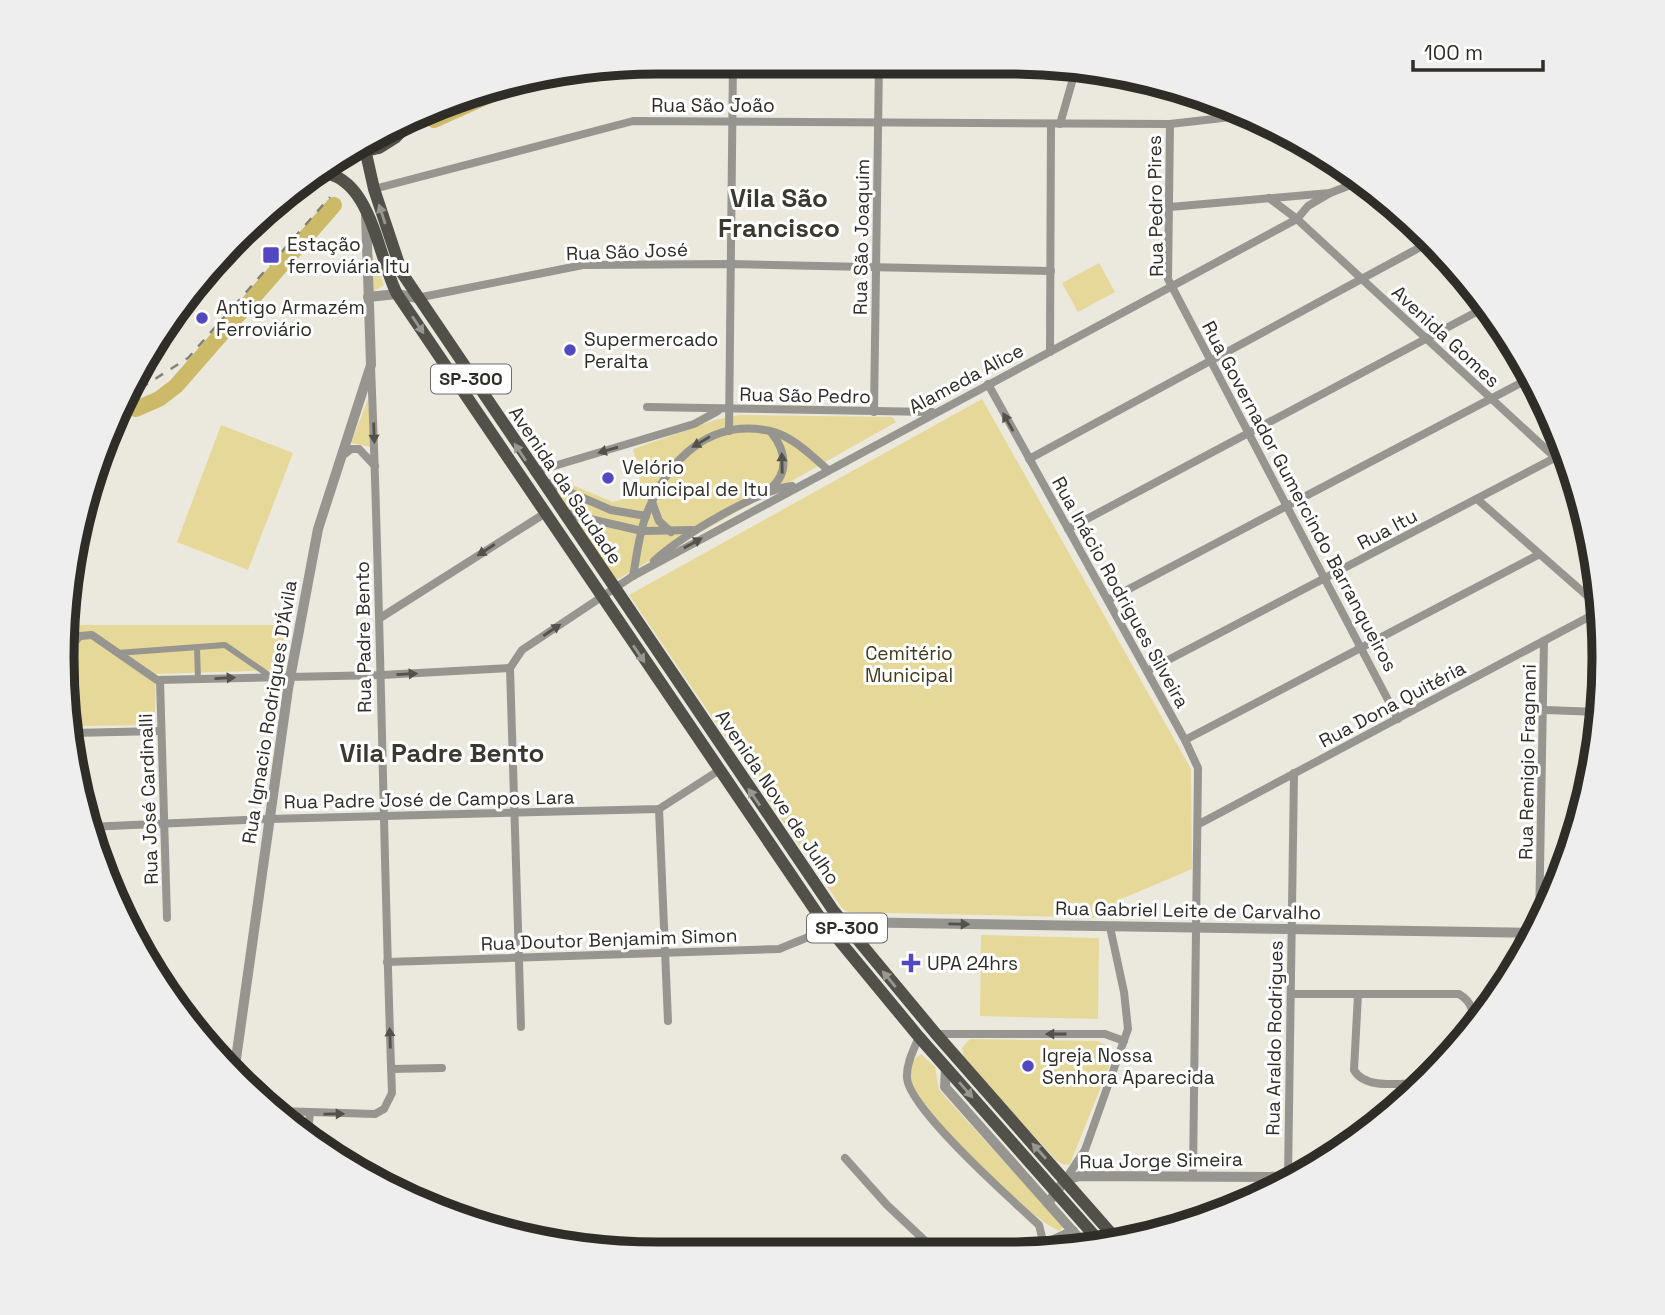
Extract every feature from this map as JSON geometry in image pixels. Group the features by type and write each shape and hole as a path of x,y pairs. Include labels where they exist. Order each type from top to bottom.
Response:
{"main road":[{"path":"378,145 386,145 395,136"},
{"name":"Avenida da Saudade","path":"366,152 374,189 402,273 614,589"},
{"name":"Avenida da Saudade","path":"331,174 351,185 366,210 397,294 601,598"},
{"path":"524,483 548,509 561,513"},
{"name":"Avenida Nove de Julho","path":"614,589 855,939 1110,1232"},
{"name":"Avenida Nove de Julho","path":"601,598 828,929 919,1037 1094,1235"},
{"path":"805,895 825,919 842,922"},
{"path":"828,929 837,928 855,939"}],"street":[{"path":"729,431 733,74"},
{"name":"Rua São Joaquim","path":"874,412 879,74"},
{"path":"1050,352 1056,124 1073,77"},
{"name":"Rua São João","path":"374,189 633,121 1170,124 1229,117"},
{"name":"Rua Pedro Pires","path":"1170,124 1168,279 1172,288"},
{"path":"1170,207 1330,193 1350,185"},
{"name":"Alameda Alice","path":"510,668 522,650 633,576 935,412 1172,288 1297,219 1308,206 1330,193"},
{"name":"Avenida Gomes","path":"1279,197 1297,219"},
{"name":"Avenida Gomes","path":"1269,198 1297,219 1555,458"},
{"name":"Rua Padre Bento","path":"310,1114 375,1114 387,1105 392,1093 382,816 382,675 366,210"},
{"path":"1029,459 1422,247"},
{"name":"Rua São José","path":"417,298 583,265 730,264 1051,271"},
{"name":"Rua Governador Gumercindo Barranqueiros","path":"1172,288 1398,719"},
{"path":"368,298 397,294 417,298"},
{"path":"1068,528 1478,311"},
{"name":"Rua Ignacio Rodrigues D'Ávila","path":"236,1061 290,675 318,529 371,365"},
{"path":"1108,600 1522,382"},
{"name":"Rua Inácio Rodrigues Silveira","path":"988,384 1198,768 1193,1175"},
{"name":"Rua São Pedro","path":"647,407 718,411 935,412"},
{"name":"Rua São Pedro","path":"536,475 694,425 718,411"},
{"path":"633,576 646,516 663,479 679,458 704,439 729,431 770,431 804,449 828,470"},
{"path":"645,570 671,545 767,492 780,480 785,464 782,451 770,431"},
{"path":"342,456 351,449 359,449 375,466"},
{"name":"Rua Itu","path":"1147,671 1555,458"},
{"path":"536,475 592,503 611,510 646,516"},
{"path":"767,492 799,485"},
{"path":"1477,499 1588,599"},
{"path":"652,502 659,521 671,532"},
{"path":"584,517 592,503"},
{"path":"561,513 642,531 671,532 702,527"},
{"path":"380,618 544,514"},
{"path":"1185,740 1538,555"},
{"name":"Rua Dona Quitéria","path":"1199,824 1590,615"},
{"path":"74,642 87,634 160,680 382,675 510,668 521,1027"},
{"name":"Rua Remigio Fragnani","path":"1540,897 1545,710 1544,641"},
{"path":"117,653 225,645 270,676"},
{"path":"197,648 198,679"},
{"name":"Rua José Cardinalli","path":"160,680 167,918"},
{"path":"1545,710 1589,712"},
{"path":"78,733 162,731"},
{"path":"668,1021 659,809 719,771"},
{"name":"Rua Araldo Rodrigues","path":"1288,1169 1294,774"},
{"name":"Rua Padre José de Campos Lara","path":"98,827 269,819 659,809"},
{"name":"Rua Gabriel Leite de Carvalho","path":"842,922 1522,933"},
{"path":"1048,1203 1085,1150 1124,1041 1128,1018 1110,927"},
{"name":"Rua Doutor Benjamim Simon","path":"387,962 779,949 828,929"},
{"path":"1291,994 1459,994 1468,999 1473,1010"},
{"path":"1357,994 1354,1070 1358,1077 1366,1082 1407,1083"},
{"path":"936,1034 1105,1034 1124,1041"},
{"path":"919,1037 908,1070 911,1090 939,1126 1039,1225 1043,1240"},
{"path":"391,1069 442,1068"},
{"path":"946,1068 945,1087 1078,1237"},
{"path":"291,1112 310,1114 308,1126"},
{"path":"845,1158 887,1205 926,1242"},
{"name":"Rua Jorge Simeira","path":"1065,1180 1080,1176 1274,1177"},
{"path":"1056,1239 1073,1231"}],"green space":[{"path":"371,251 384,285 374,291 372,291"},
{"path":"1099,263 1115,292 1078,312 1062,283"},
{"path":"368,399 371,447 351,443"},
{"name":"Cemitério Municipal","path":"982,399 1191,769 1192,869 1119,900 1117,918 848,912 842,908 629,595"},
{"path":"739,415 892,417 896,422 618,579 611,576 553,490 556,478 613,502 634,496 633,490 640,480 633,449 715,420"},
{"path":"221,425 293,453 248,570 177,542"},
{"path":"75,625 288,625 280,670 156,674 155,721 151,725 81,726 77,720 75,696"},
{"path":"981,935 1099,938 1098,1019 980,1016"},
{"path":"970,1039 1097,1041 1109,1046 1112,1059 1070,1164 1064,1165 1056,1160 964,1059 962,1048"},
{"path":"921,1054 935,1067 939,1090 1063,1226 1060,1231 1026,1208 1003,1188 935,1118 911,1084 911,1062"}],"waterway":[{"path":"434,120 469,105"},
{"path":"136,409 159,399 176,386 334,205"}],"railway":[{"path":"139,389 188,358 330,197"}],"place":[{"name":"Estação ferroviária Itu","path":"271,255"},
{"name":"Antigo Armazém Ferroviário","path":"202,318"},
{"name":"Supermercado Peralta","path":"570,350"},
{"name":"Velório Municipal de Itu","path":"608,478"},
{"name":"UPA 24hrs","path":"911,963"},
{"name":"Igreja Nossa Senhora Aparecida","path":"1028,1066"}],"district":[{"name":"Vila São Francisco","path":"779,213"},
{"name":"Vila Padre Bento","path":"442,753"}]}
